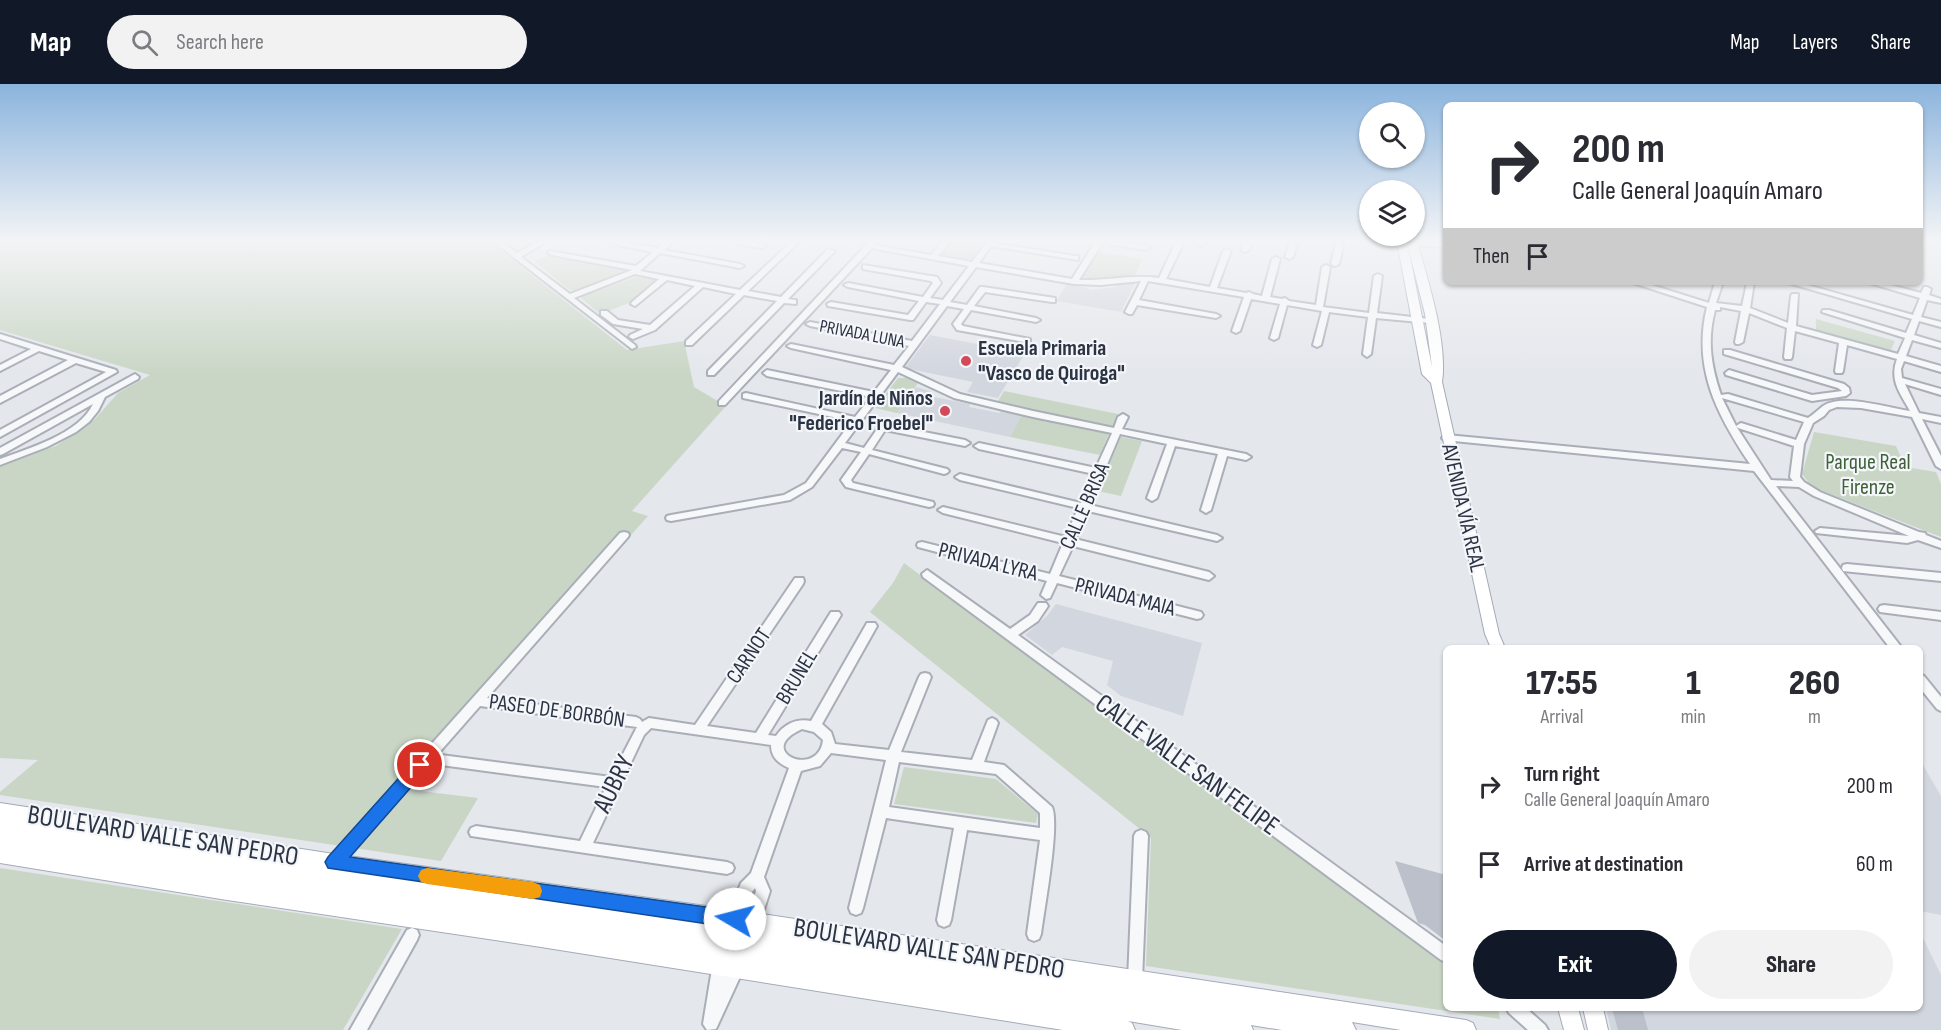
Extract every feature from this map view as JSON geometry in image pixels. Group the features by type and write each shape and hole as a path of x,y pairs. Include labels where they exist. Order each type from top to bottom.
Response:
{"main road":[{"name":"AVENIDA VÍA REAL","path":"1417,286 1425,323 1428,374 1436,382 1491,641"},
{"name":"BOULEVARD VALLE SAN PEDRO","path":"0,810 153,841"},
{"name":"BOULEVARD VALLE SAN PEDRO","path":"0,824 153,841 329,868 551,916 736,944 966,970 1135,980 1346,1030"},
{"name":"BOULEVARD VALLE SAN PEDRO","path":"0,839 312,888 551,916 736,944 966,970 1293,1019 1466,1030"},
{"name":"BOULEVARD VALLE SAN PEDRO","path":"0,855 299,903 551,916"},
{"name":"BOULEVARD VALLE SAN PEDRO","path":"736,944 960,1004 1125,1030"},
{"name":"BOULEVARD VALLE SAN PEDRO","path":"966,970 1243,1030"},
{"path":"960,1004 966,970"},
{"path":"1569,1011 1574,1030"},
{"path":"1594,1011 1598,1030"}],"street":[{"path":"556,286 632,346"},
{"path":"570,297 597,286"},
{"path":"635,304 655,286"},
{"path":"633,337 652,328 700,286"},
{"path":"707,286 793,302"},
{"path":"689,342 748,286"},
{"path":"711,373 796,286"},
{"path":"722,403 834,286"},
{"path":"854,286 1036,320"},
{"path":"831,304 910,318 933,286"},
{"path":"671,518 787,498 800,493 809,485 959,286"},
{"path":"1129,312 1142,286"},
{"path":"1201,286 1322,308 1425,323"},
{"path":"1266,297 1269,286"},
{"path":"1317,345 1327,286"},
{"path":"1367,354 1377,286"},
{"path":"1648,286 1712,305 1719,311 1795,328 1941,369"},
{"path":"1718,286 1712,305 1706,351 1713,388 1727,420 1762,475 1894,645"},
{"path":"1739,342 1750,286"},
{"path":"1804,286 1941,325"},
{"path":"1893,286 1925,292 1941,301"},
{"path":"1027,341 957,327 981,290 988,289 1052,300"},
{"path":"1925,292 1897,369 1898,379 1941,466"},
{"path":"1236,331 1249,294"},
{"path":"1788,357 1795,328 1795,296"},
{"path":"1274,338 1285,300"},
{"path":"1134,302 1216,316"},
{"path":"1826,312 1941,346"},
{"path":"604,313 616,322 652,328"},
{"name":"PRIVADA LUNA","path":"810,324 914,344"},
{"path":"0,336 113,372 0,434"},
{"path":"1839,371 1843,342"},
{"path":"791,346 896,368 957,396 1246,457"},
{"path":"0,368 39,348"},
{"path":"1867,348 1888,360 1897,369"},
{"path":"1727,352 1840,386 1846,390 1839,403 1809,421 1799,444 1798,481"},
{"path":"0,400 75,360"},
{"path":"767,373 876,395"},
{"path":"1729,373 1812,398 1941,420"},
{"path":"1,456 135,377"},
{"path":"1898,379 1941,393"},
{"path":"746,396 858,420"},
{"path":"1725,396 1809,421"},
{"path":"1,456 49,443 85,422 98,408 101,397"},
{"name":"CALLE BRISA","path":"1010,635 1034,618 1044,601 1123,417"},
{"path":"1741,426 1799,444"},
{"path":"929,504 846,483 863,453 883,427 965,443"},
{"path":"1447,438 1798,481 1826,498 1938,542"},
{"path":"1152,498 1172,442"},
{"path":"979,446 1100,472"},
{"path":"837,447 944,471"},
{"path":"1206,510 1224,452"},
{"path":"960,477 1217,538"},
{"path":"943,510 1209,576"},
{"path":"1820,531 1907,540 1921,535"},
{"path":"299,903 624,536"},
{"name":"PRIVADA LYRA","path":"922,545 1053,578"},
{"path":"1847,568 1941,577"},
{"name":"CALLE VALLE SAN FELIPE","path":"927,574 1443,953"},
{"name":"PRIVADA MAIA","path":"1053,578 1197,615"},
{"name":"CARNOT","path":"698,730 799,581"},
{"path":"1884,609 1941,616"},
{"name":"BRUNEL","path":"760,738 835,615"},
{"path":"815,724 871,626"},
{"path":"856,908 894,754 925,677"},
{"path":"1923,683 1941,706"},
{"name":"PASEO DE BORBÓN","path":"478,701 777,741"},
{"name":"AUBRY","path":"584,847 642,723"},
{"path":"976,766 992,723"},
{"path":"800,724 815,724 824,730 829,738 828,748 821,758 810,764 796,766 783,761 777,752 777,741 786,730 800,724"},
{"path":"828,748 894,754 999,769 1047,811 1047,835 1034,934"},
{"path":"441,760 615,783"},
{"path":"710,1027 736,944 763,891 757,878 796,766"},
{"path":"881,812 1047,835"},
{"path":"944,920 962,823"},
{"path":"477,832 727,868"},
{"path":"1135,980 1141,836"},
{"path":"358,1030 412,935"},
{"path":"1518,1011 1540,1030"}],"shaded area":[{"path":"1065,286 1078,286 1092,290 1133,286 1121,312 1057,301"},
{"name":"Escuela Primaria \"Vasco de Quiroga\"","path":"930,335 1025,353 998,398 967,392 973,382 905,368"},
{"name":"Jardín de Niños \"Federico Froebel\"","path":"916,387 930,391 934,397 970,404 969,407 999,413 1002,410 1022,414 1010,437 897,413"},
{"path":"1056,604 1202,643 1183,716 1121,696 1107,685 1113,661 1062,647 1052,655 1025,635 1047,616"},
{"path":"1923,765 1941,796 1941,915 1923,912"},
{"path":"1923,938 1941,975 1941,1030 1611,1030 1607,1011 1923,1011"}],"green space":[{"path":"0,286 546,286 627,350 684,341 694,387 726,406 632,511 648,516 404,789 478,798 441,861 0,795 0,792 38,760 0,758 0,464 56,446 95,419 118,393 150,375 0,330"},
{"path":"565,286 588,286 575,291"},
{"path":"610,286 649,286 629,303 600,314 580,297"},
{"path":"1816,319 1895,341 1891,350 1816,331"},
{"path":"898,378 909,378 918,383 897,413 875,408"},
{"path":"1004,391 1118,414 1114,427 998,401"},
{"path":"1022,414 1109,433 1100,455 1010,437"},
{"name":"Parque Real Firenze","path":"1814,432 1896,446 1903,462 1909,464 1911,468 1936,472 1941,484 1941,537 1812,487 1802,474"},
{"path":"1121,437 1142,441 1121,496 1098,491"},
{"path":"904,563 1443,963 1443,1010 1146,966 1151,838 870,612 893,583"},
{"path":"904,767 996,779 1038,814 1036,823 894,804"},
{"path":"0,868 402,929 343,1030 0,1030"},
{"path":"1447,1011 1499,1011 1500,1019"}],"building":[{"path":"1395,861 1443,874 1443,939 1425,925 1418,923"},
{"path":"1613,1011 1643,1011 1648,1030 1618,1030"}],"slow traffic":[{"path":"427,876 533,891"}],"place":[{"name":"Escuela Primaria \"Vasco de Quiroga\"","path":"966,361"},
{"name":"Jardín de Niños \"Federico Froebel\"","path":"945,411"}],"route":[{"path":"420,765 334,862 735,919"}]}
